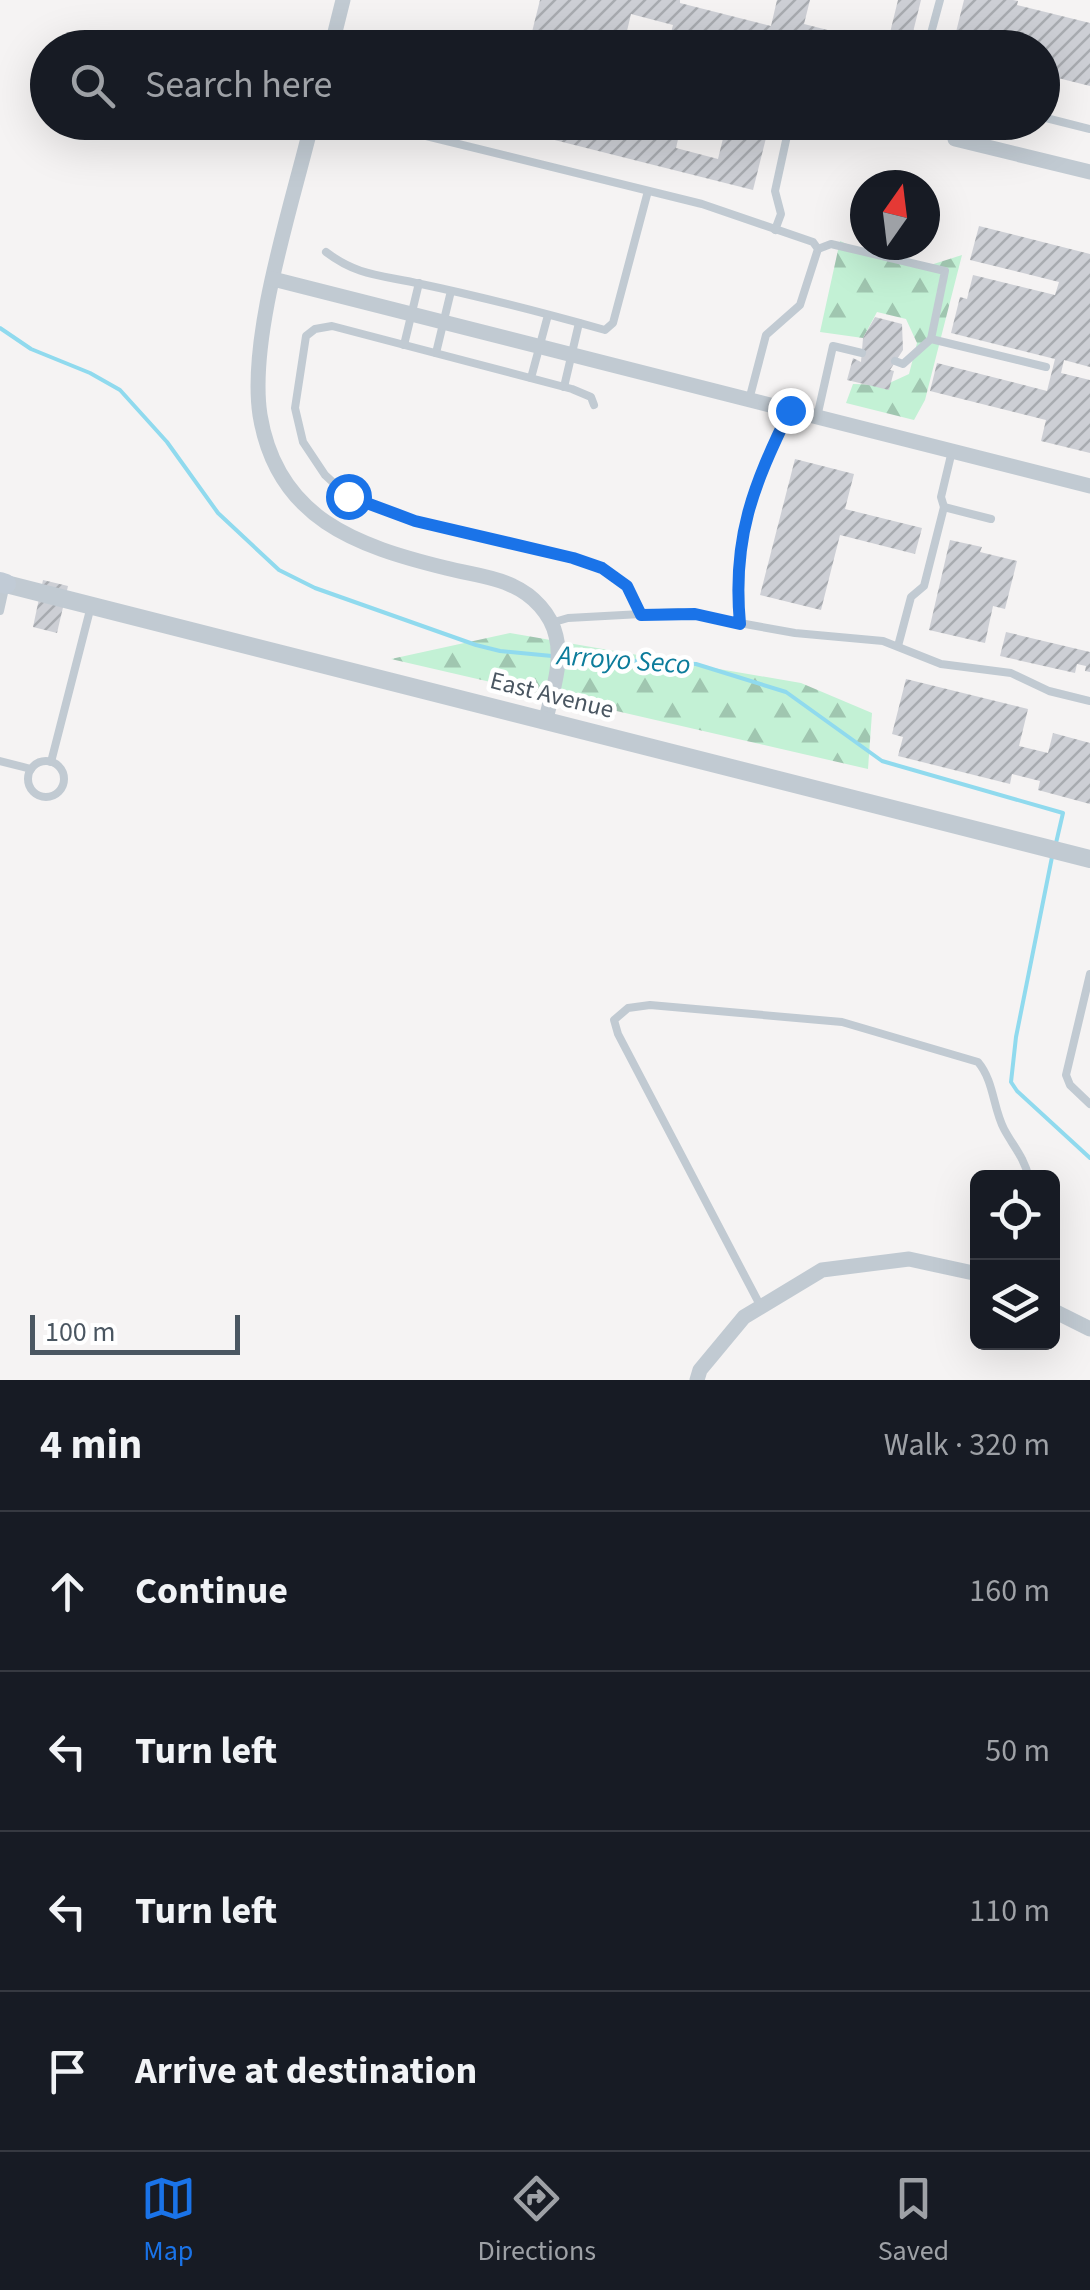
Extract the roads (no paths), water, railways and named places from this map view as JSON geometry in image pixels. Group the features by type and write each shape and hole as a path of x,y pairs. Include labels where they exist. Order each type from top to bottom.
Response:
{"street":[{"path":"334,30 338,1"},
{"path":"308,140 273,280 258,377 260,417 278,468 302,502 353,540 393,555 511,584 530,596 551,623 558,650 546,719"},
{"path":"959,140 1090,172"},
{"path":"273,280 1090,486"},
{"name":"East Avenue","path":"3,583 1090,859"},
{"path":"697,1380 700,1370 744,1318 822,1270 909,1259 970,1272"},
{"path":"1060,1314 1090,1329"}],"lane":[{"path":"932,30 940,0"},
{"path":"1060,122 1090,129"},
{"path":"441,140 731,213 813,242 818,249"},
{"path":"775,230 781,214 775,191 786,140"},
{"path":"979,145 980,140"},
{"path":"326,252 348,268 605,330 613,323 648,191"},
{"path":"818,249 831,244 944,271 931,339 903,364 895,362"},
{"path":"749,400 766,335 800,306 818,249"},
{"path":"404,345 419,283"},
{"path":"436,353 451,291"},
{"path":"531,378 548,315"},
{"path":"564,387 580,323"},
{"path":"594,404 591,397 564,387 332,326 315,328 306,336 295,408 303,442 325,475 348,496 415,521 602,568 627,586 641,615"},
{"path":"931,339 1046,367"},
{"path":"818,417 833,346 862,353"},
{"path":"740,624 736,580 741,535 760,472 790,410"},
{"path":"898,646 911,598 924,586 944,507 941,497 952,451"},
{"path":"944,507 991,519"},
{"path":"0,611 3,583"},
{"path":"50,762 92,605"},
{"path":"551,623 568,618 695,614 740,624 883,641 940,664 1011,672 1049,691 1090,700"},
{"path":"0,761 31,769"},
{"path":"40,762 60,768 64,779 60,790 50,796 33,791 28,780 31,769 40,762"},
{"path":"1090,974 1066,1074 1070,1086 1090,1104"},
{"path":"761,1307 618,1034 614,1020 628,1008 650,1005 842,1022 978,1062 1004,1128 1023,1155 1027,1170"}],"waterway":[{"name":"Arroyo Seco","path":"0,328 31,349 120,390 167,442 218,513 279,570 315,588 476,645 552,656"},
{"name":"Arroyo Seco","path":"562,657 696,664 786,692 882,761 1063,813 1056,843"},
{"name":"Arroyo Seco","path":"1052,857 1016,1037 1011,1082 1090,1158"}]}
